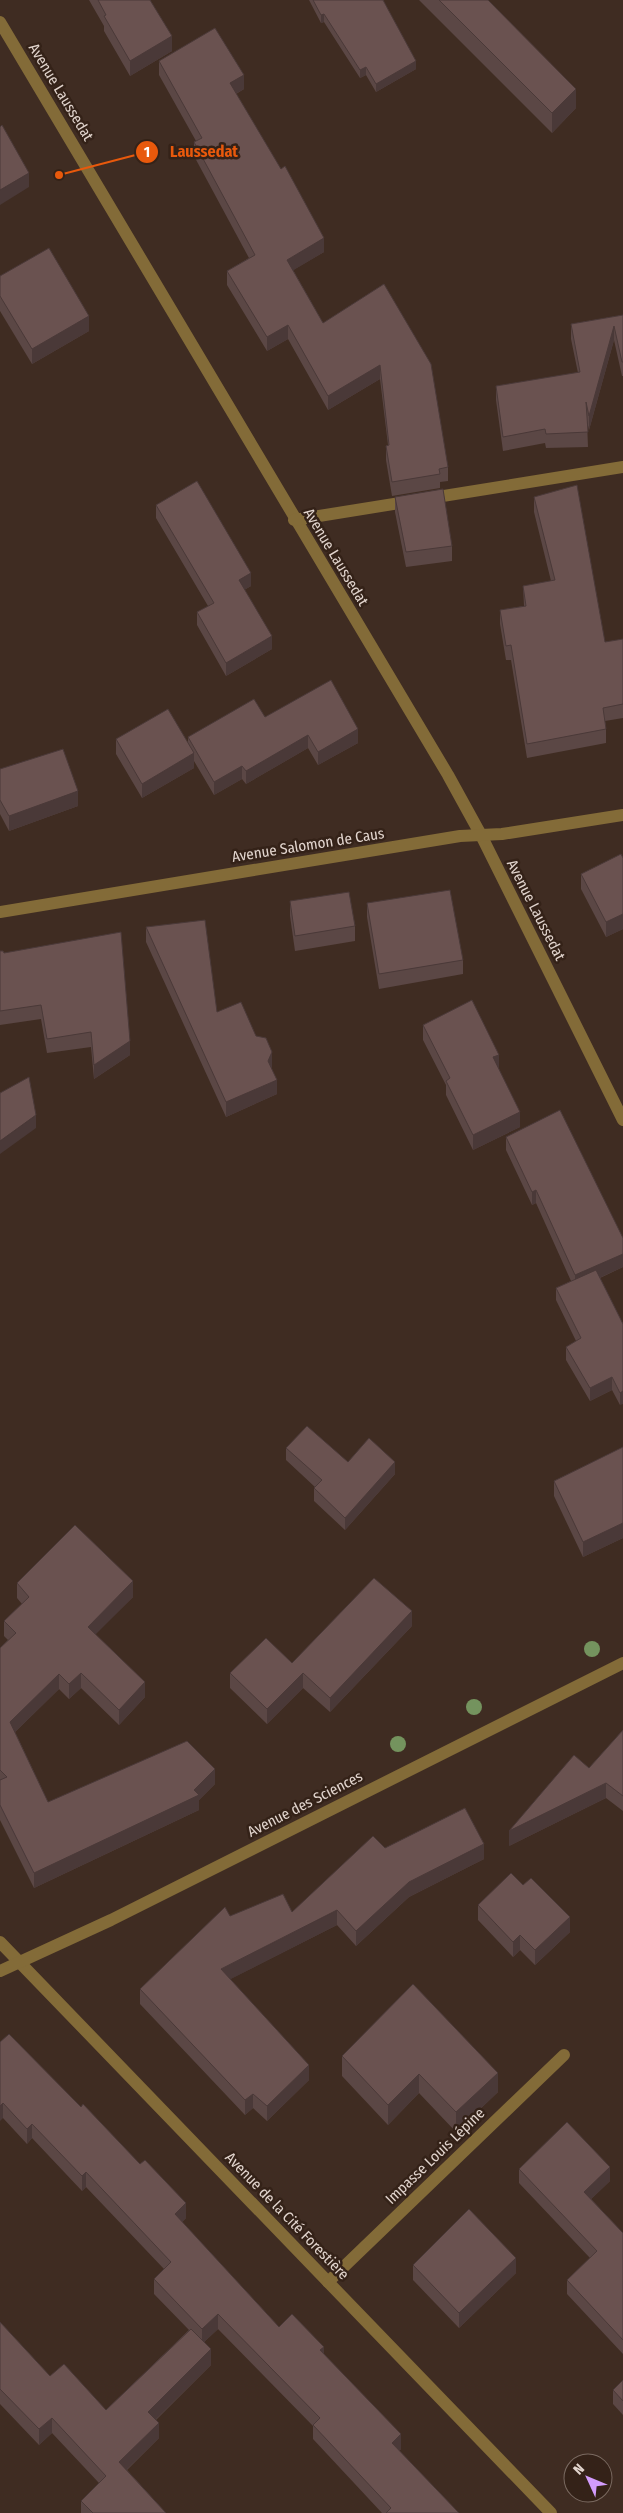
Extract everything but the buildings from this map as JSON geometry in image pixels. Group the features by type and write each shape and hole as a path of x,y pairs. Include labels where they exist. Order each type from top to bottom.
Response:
{"street":[{"name":"Avenue Laussedat","path":"0,22 294,520 448,776 481,835 623,1120"},
{"path":"294,520 623,467"},
{"name":"Avenue Salomon de Caus","path":"0,912 460,836 502,834 623,815"},
{"name":"Avenue des Sciences","path":"0,1971 120,1915 623,1663"},
{"name":"Avenue de la Cité Forestière","path":"0,1942 551,2513"},
{"name":"Impasse Louis Lépine","path":"328,2282 564,2055"}],"place":[{"name":"Laussedat","path":"59,175"}]}
